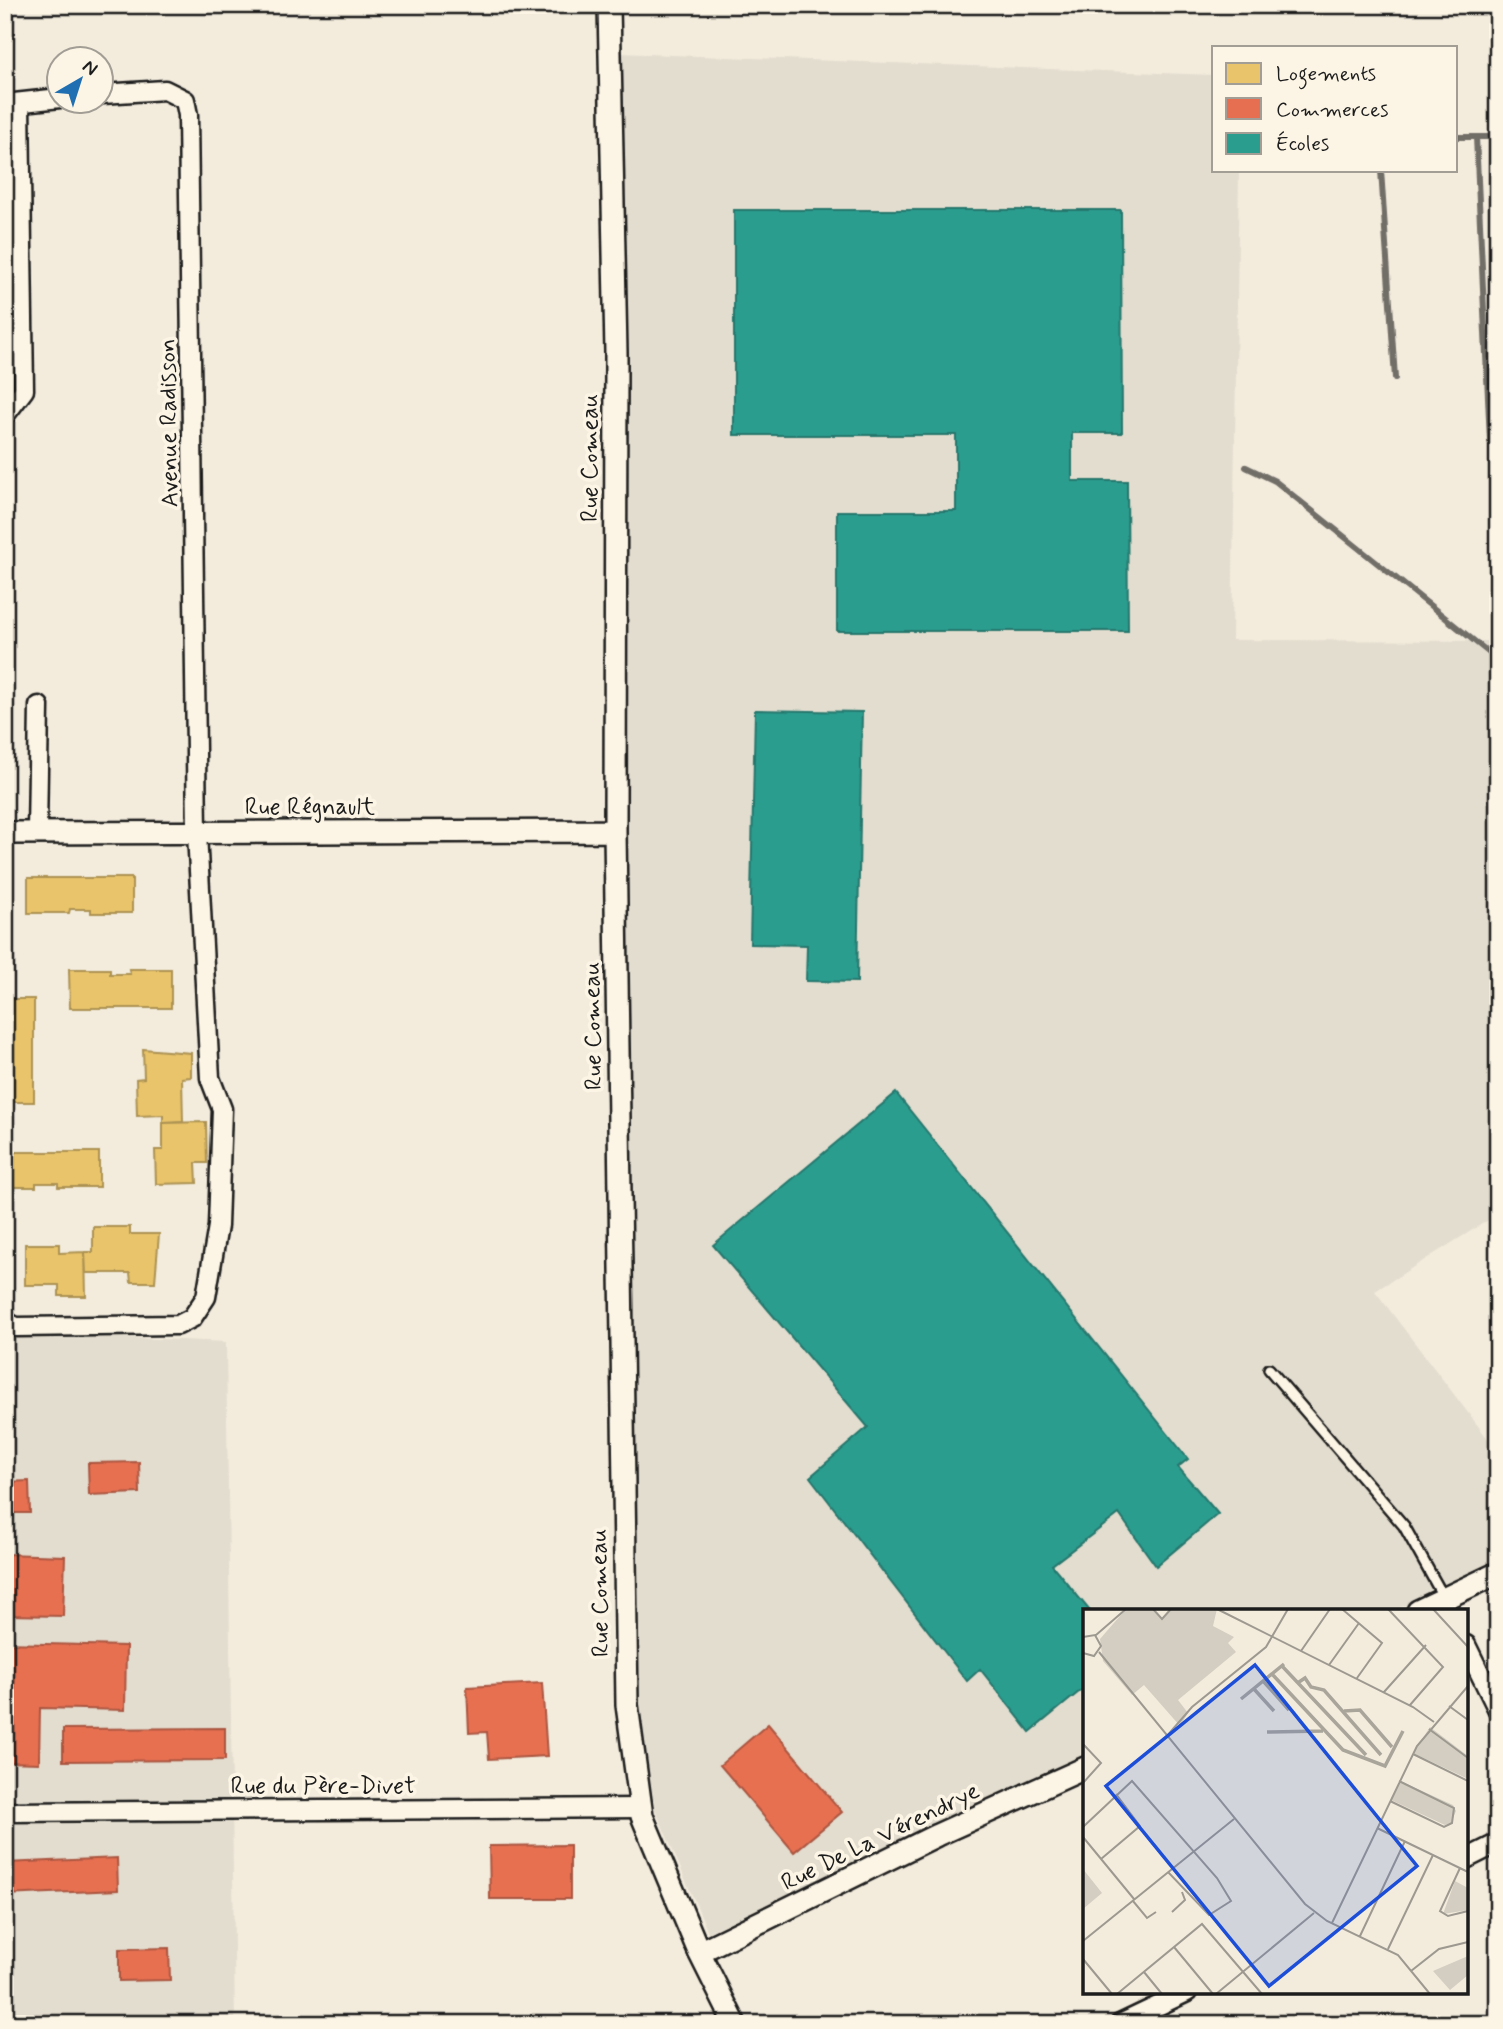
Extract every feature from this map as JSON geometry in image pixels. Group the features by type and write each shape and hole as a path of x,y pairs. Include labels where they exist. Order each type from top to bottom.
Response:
{"street":[{"name":"Rue Comeau","path":"610,5 616,354 615,831 627,1706 641,1808 699,1952 735,2024"},
{"name":"Avenue Radisson","path":"116,93 165,90 185,100 188,115 197,832"},
{"path":"5,415 24,390 13,103 46,99"},
{"path":"37,833 39,706"},
{"name":"Rue Régnault","path":"5,833 615,831"},
{"path":"5,1321 16,1326 178,1325 192,1318 206,1297 218,1226 222,1109 210,1078 197,832"},
{"path":"1428,1609 1447,1605 1498,1573"},
{"path":"1468,1649 1498,1710"},
{"name":"Rue De La Vérendrye","path":"699,1952 937,1835 1083,1769"},
{"name":"Rue du Père-Divet","path":"5,1812 641,1808"},
{"path":"1468,1858 1498,1843"},
{"path":"1120,2024 1183,1994"}],"lane":[{"path":"1269,1369 1404,1526 1447,1605"}],"shaded area":[{"path":"618,53 1212,75 1212,172 1239,172 1232,640 1498,641 1498,1214 1375,1291 1498,1452 1498,1562 1398,1609 1083,1609 1083,1756 708,1932 655,1809 638,1701"},
{"path":"5,1332 226,1342 235,2024 5,2024"}],"building: Logements":[{"path":"28,878 132,878 132,913 91,913 91,909 70,909 69,913 28,913"},
{"path":"69,969 110,969 110,974 130,974 129,969 171,969 171,1008 70,1008"},
{"path":"5,999 34,999 34,1102 5,1102"},
{"path":"143,1049 191,1053 191,1077 182,1078 183,1122 163,1123 163,1115 137,1116 136,1079 144,1078"},
{"path":"206,1122 207,1163 196,1163 197,1183 156,1184 155,1150 163,1150 163,1123"},
{"path":"5,1152 99,1152 99,1187 58,1187 58,1183 36,1183 36,1187 5,1187"},
{"path":"93,1227 130,1227 130,1234 159,1234 155,1282 131,1282 130,1273 86,1273 85,1252 93,1252"},
{"path":"25,1244 59,1244 59,1253 85,1252 86,1296 59,1296 59,1285 25,1285"}],"building: Commerces":[{"path":"5,1390 9,1390 8,1449 5,1449"},
{"path":"139,1462 140,1493 89,1495 88,1463"},
{"path":"29,1481 30,1513 5,1513 5,1482"},
{"path":"5,1554 65,1556 63,1616 5,1615"},
{"path":"5,1643 126,1646 125,1710 40,1708 39,1763 5,1762"},
{"path":"542,1683 547,1756 489,1759 487,1732 469,1733 467,1687"},
{"path":"768,1724 842,1812 794,1852 720,1765"},
{"path":"225,1728 225,1760 63,1761 63,1729"},
{"path":"570,1845 570,1899 490,1899 489,1846"},
{"path":"117,1858 118,1890 5,1895 5,1863"},
{"path":"169,1948 170,1980 119,1981 119,1949"}],"building: Écoles":[{"path":"734,210 1121,210 1122,433 1072,433 1072,481 1127,481 1128,631 837,631 837,511 956,511 956,435 734,435"},
{"path":"755,710 862,712 857,982 806,981 807,945 750,944"},
{"path":"896,1093 1188,1459 1178,1467 1218,1514 1156,1566 1119,1514 1052,1565 1088,1609 1083,1609 1083,1689 1030,1732 980,1669 967,1681 810,1477 868,1427 713,1245"}],"waterway":[{"path":"1458,137 1498,137"},
{"path":"1476,137 1490,441"},
{"path":"1381,172 1395,378"},
{"path":"1246,467 1275,481 1498,660"}]}
